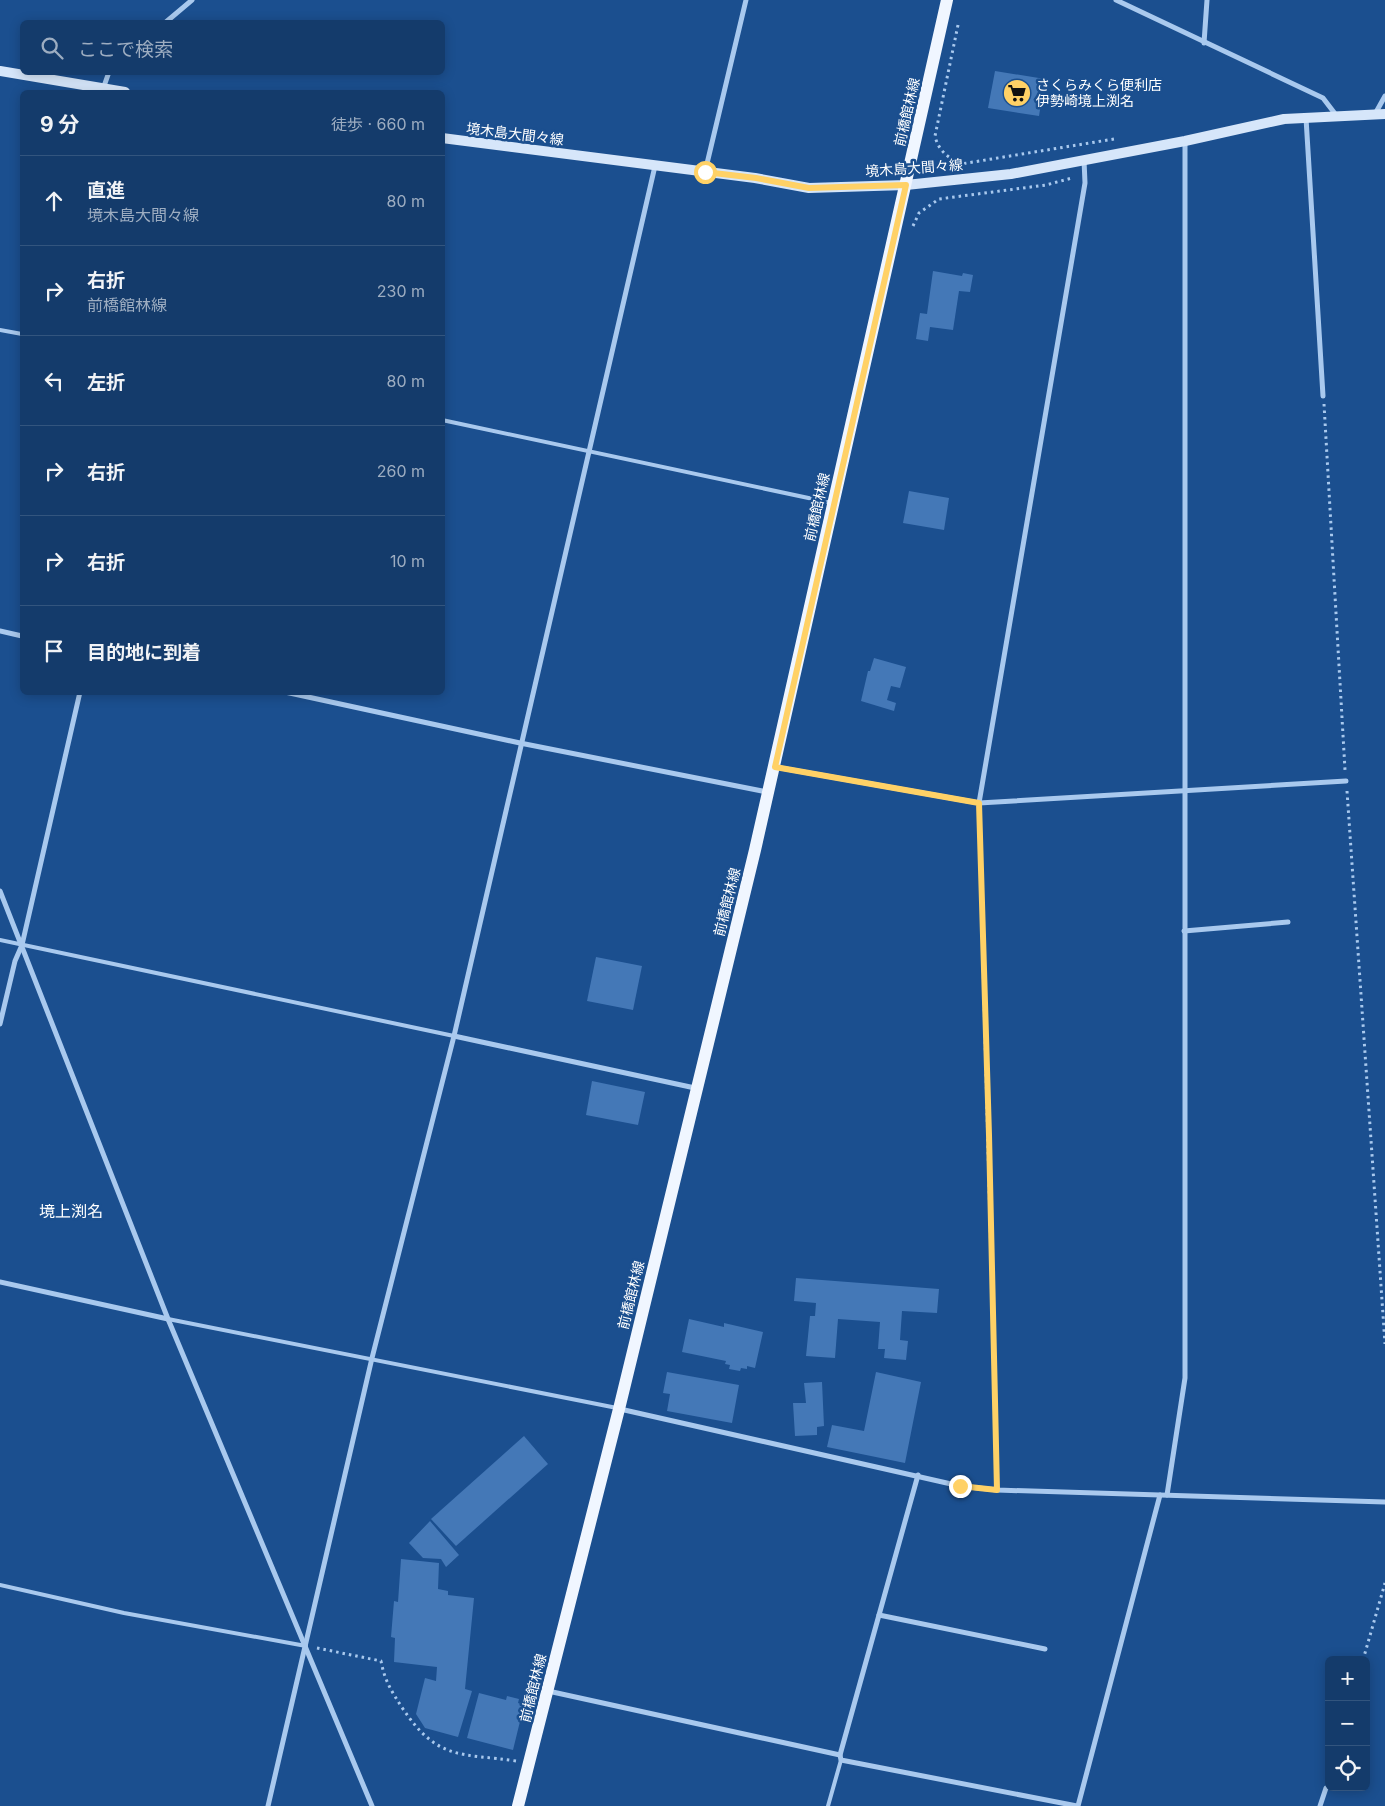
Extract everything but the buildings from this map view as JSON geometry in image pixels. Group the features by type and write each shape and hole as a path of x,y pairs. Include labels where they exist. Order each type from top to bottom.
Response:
{"main road":[{"name":"前橋館林線","path":"518,1806 619,1408 775,767 947,0"},
{"path":"0,71 20,74"},
{"path":"23,75 110,90"},
{"name":"境木島大間々線","path":"445,138 756,178 809,188 906,185 1010,174 1185,141 1284,119 1380,114"}],"street":[{"path":"168,20 192,0"},
{"path":"705,172 746,0"},
{"path":"1116,0 1323,98 1336,115"},
{"path":"1204,43 1207,0"},
{"path":"103,89 108,75"},
{"path":"1380,114 1385,96"},
{"path":"1306,117 1323,396"},
{"path":"1167,1495 1185,1378 1187,1259 1183,790 1185,141"},
{"path":"979,803 1085,183 1084,160"},
{"path":"268,1806 372,1358 454,1036 520,743 655,166"},
{"path":"0,630 20,635"},
{"path":"0,1024 15,961 22,945 79,695"},
{"path":"299,695 520,743 768,793"},
{"path":"775,767 979,803 1346,781"},
{"path":"0,891 168,1319 372,1806"},
{"path":"1184,931 1288,922"},
{"path":"454,1036 697,1089"},
{"path":"0,1282 168,1319"},
{"path":"619,1408 960,1486 997,1490 1385,1502"},
{"path":"840,1757 918,1475"},
{"path":"548,1691 840,1757 1078,1806 1160,1495"},
{"path":"879,1615 1045,1649"},
{"path":"1320,1806 1325,1791"}],"lane":[{"path":"0,330 20,334"},
{"path":"445,421 833,503"},
{"path":"0,940 454,1036"},
{"path":"168,1319 619,1408"},
{"path":"0,1585 124,1613 306,1646"},
{"path":"828,1806 840,1757"}],"path":[{"path":"960,17 935,136 942,151 951,159 961,164 1118,138"},
{"path":"911,233 919,214 939,199 1046,185 1078,176"},
{"path":"1323,396 1346,781 1385,1344"},
{"path":"979,803 997,1490"},
{"path":"1364,1656 1385,1583"},
{"path":"306,1646 381,1661 384,1680 412,1722 430,1742 463,1755 529,1763"}],"place":[{"name":"さくらみくら便利店 伊勢崎境上渕名","path":"1017,93"}],"district":[{"name":"境上渕名","path":"71,1211"}],"route":[{"path":"705,172 756,178 809,188 854,185 906,185 775,767 979,803 997,1490 960,1486"}]}
